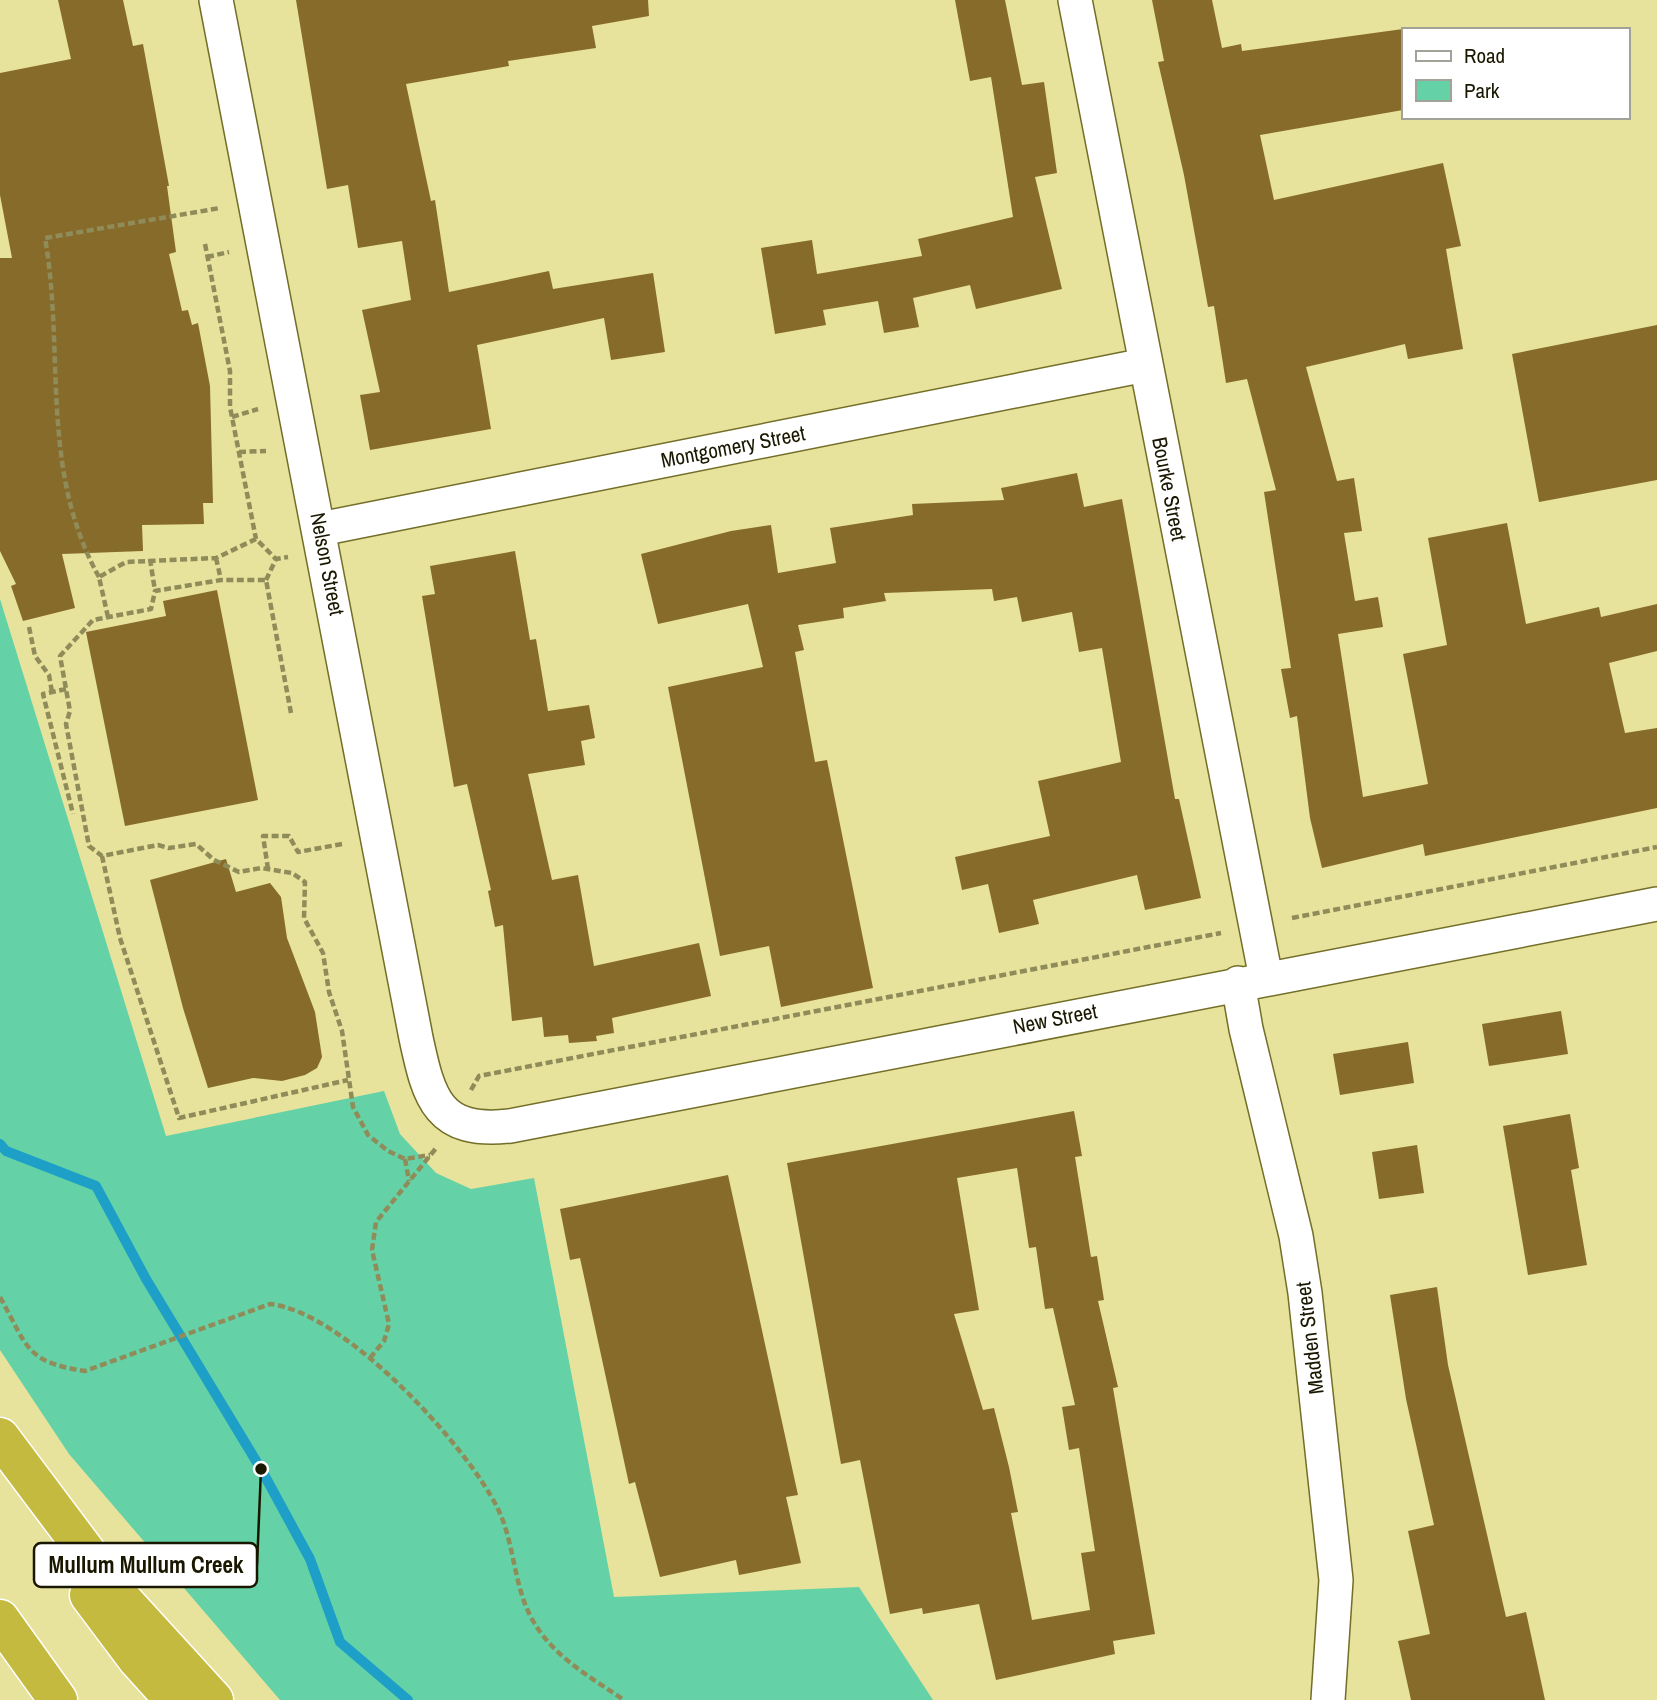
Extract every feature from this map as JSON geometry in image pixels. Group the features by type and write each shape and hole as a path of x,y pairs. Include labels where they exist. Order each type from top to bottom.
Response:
{"highway":[{"path":"0,1437 120,1597 214,1700"},
{"path":"0,1476 137,1659 174,1700"},
{"path":"0,1619 60,1700"}],"street":[{"name":"Nelson Street","path":"216,0 424,1073 430,1095 459,1110"},
{"name":"Bourke Street","path":"1075,0 1145,365 1252,980"},
{"name":"Montgomery Street","path":"320,529 1145,365"},
{"name":"New Street","path":"459,1110 478,1128 510,1126 1252,980 1657,904"},
{"name":"Madden Street","path":"1252,980 1246,1030 1296,1236 1306,1293 1336,1580 1328,1700"}],"path":[{"path":"108,617 99,577 80,535 68,492 56,427 56,343 45,237 220,208"},
{"path":"205,244 230,371 232,417 256,539 276,559"},
{"path":"207,257 229,252"},
{"path":"232,417 260,409"},
{"path":"239,452 268,451"},
{"path":"99,577 127,562 216,558 256,539"},
{"path":"276,559 288,556"},
{"path":"216,558 221,580"},
{"path":"150,559 155,591 151,609 93,620 60,656 70,711 66,724 89,846 102,856 120,938 179,1118 348,1080"},
{"path":"276,559 267,580 291,713"},
{"path":"155,591 221,580 267,580"},
{"path":"29,627 35,656 49,676 52,692"},
{"path":"66,689 43,694 73,814"},
{"path":"268,869 263,836 289,836 298,852 343,843"},
{"path":"102,856 158,845 169,848 196,844 214,860 239,872 268,869 292,873 305,883 304,918 323,953 329,992 342,1031 353,1107 368,1135 388,1151 405,1159 430,1155"},
{"path":"1293,920 1657,848"},
{"path":"370,1358 384,1341 389,1324 372,1250 376,1222 445,1139 479,1076 1222,933"},
{"path":"405,1159 409,1182"},
{"path":"0,1297 32,1355 58,1367 85,1371 270,1304 289,1306 306,1313 370,1358 467,1457 499,1511 517,1583 533,1621 558,1654 624,1700"}],"green space":[{"path":"0,599 166,1136 384,1091 400,1134 436,1173 471,1189 534,1178 614,1597 859,1587 933,1700 280,1700 69,1454 0,1350"}],"building":[{"path":"58,0 123,0 133,46 143,44 169,186 176,252 169,254 182,311 188,310 192,325 198,323 210,386 213,503 203,503 204,524 142,525 143,551 62,554 75,608 23,621 11,586 16,584 0,551 0,258 12,258 0,195 0,73 71,59"},
{"path":"296,0 648,0 649,16 592,26 596,48 508,61 509,66 406,84 431,201 435,200 449,292 549,271 553,289 653,273 665,352 611,360 604,318 477,345 491,429 370,450 360,395 380,392 362,310 411,300 402,241 358,248 348,185 327,189"},
{"path":"955,0 1005,0 1022,85 1044,82 1057,173 1035,177 1062,289 976,309 970,285 913,298 919,327 884,333 878,301 823,310 826,325 775,334 761,248 812,240 817,274 922,256 918,239 1013,217 991,77 970,81"},
{"path":"1152,0 1212,0 1222,48 1241,44 1242,51 1402,29 1402,110 1260,135 1274,200 1443,163 1461,246 1446,249 1463,349 1408,359 1405,344 1306,367 1337,481 1354,478 1362,531 1344,533 1355,601 1378,597 1383,627 1338,634 1363,797 1428,784 1403,654 1447,645 1428,538 1507,523 1526,624 1599,607 1601,617 1657,604 1657,651 1609,663 1625,733 1657,728 1657,808 1425,856 1423,844 1322,868 1310,818 1297,716 1290,718 1281,669 1291,668 1264,492 1276,490 1247,379 1226,383 1214,306 1208,307 1184,175 1158,62 1164,61"},
{"path":"1657,325 1657,480 1539,502 1512,354"},
{"path":"1077,473 1084,507 1122,499 1175,799 1179,799 1201,898 1145,910 1137,875 1033,900 1039,924 999,933 988,884 962,890 955,857 1050,836 1038,781 1121,762 1102,648 1079,652 1072,612 1022,622 1017,597 994,601 992,589 884,593 886,601 843,608 844,618 798,625 804,650 795,652 815,762 827,760 873,988 781,1007 769,946 720,956 668,687 763,667 748,604 658,624 641,554 731,531 771,525 778,573 836,563 830,528 913,515 912,504 1004,500 1001,488"},
{"path":"515,551 530,640 536,639 548,711 589,705 595,738 581,741 585,765 528,774 552,880 578,875 594,966 699,943 711,996 612,1018 614,1033 596,1036 597,1041 569,1043 568,1035 544,1037 542,1017 512,1021 503,925 495,927 488,891 491,890 467,784 454,787 444,729 422,596 435,594 430,566"},
{"path":"217,590 258,800 125,826 86,632 166,616 163,601"},
{"path":"226,859 236,892 270,883 281,897 287,938 315,1012 322,1057 317,1068 305,1075 282,1081 253,1078 208,1088 183,1008 150,880"},
{"path":"1561,1011 1568,1054 1489,1066 1482,1024"},
{"path":"1408,1042 1414,1083 1340,1095 1333,1054"},
{"path":"1074,1111 1082,1156 1075,1157 1091,1257 1097,1256 1104,1300 1098,1301 1118,1387 1113,1388 1155,1634 1113,1641 1115,1654 996,1680 979,1604 923,1614 922,1608 890,1614 860,1460 841,1464 787,1163","holes":["1017,1168 1029,1248 1036,1247 1045,1309 1053,1308 1075,1405 1062,1407 1069,1450 1079,1448 1095,1551 1081,1553 1090,1610 1032,1620 1011,1513 1018,1512 994,1408 983,1410 954,1314 979,1310 957,1178"]},
{"path":"1570,1114 1579,1168 1571,1170 1587,1265 1528,1275 1503,1126"},
{"path":"1417,1145 1424,1193 1379,1199 1372,1152"},
{"path":"728,1175 798,1495 786,1497 801,1563 739,1575 736,1560 660,1577 635,1482 629,1484 580,1258 570,1260 560,1209"},
{"path":"1437,1287 1448,1365 1506,1617 1526,1612 1545,1700 1411,1700 1398,1641 1430,1634 1408,1531 1434,1525 1406,1399 1390,1295"}],"waterway":[{"path":"0,1144 6,1151 96,1186 146,1279 261,1469 310,1559 340,1642 408,1700"}],"place":[{"name":"Mullum Mullum Creek","path":"261,1469"}]}
